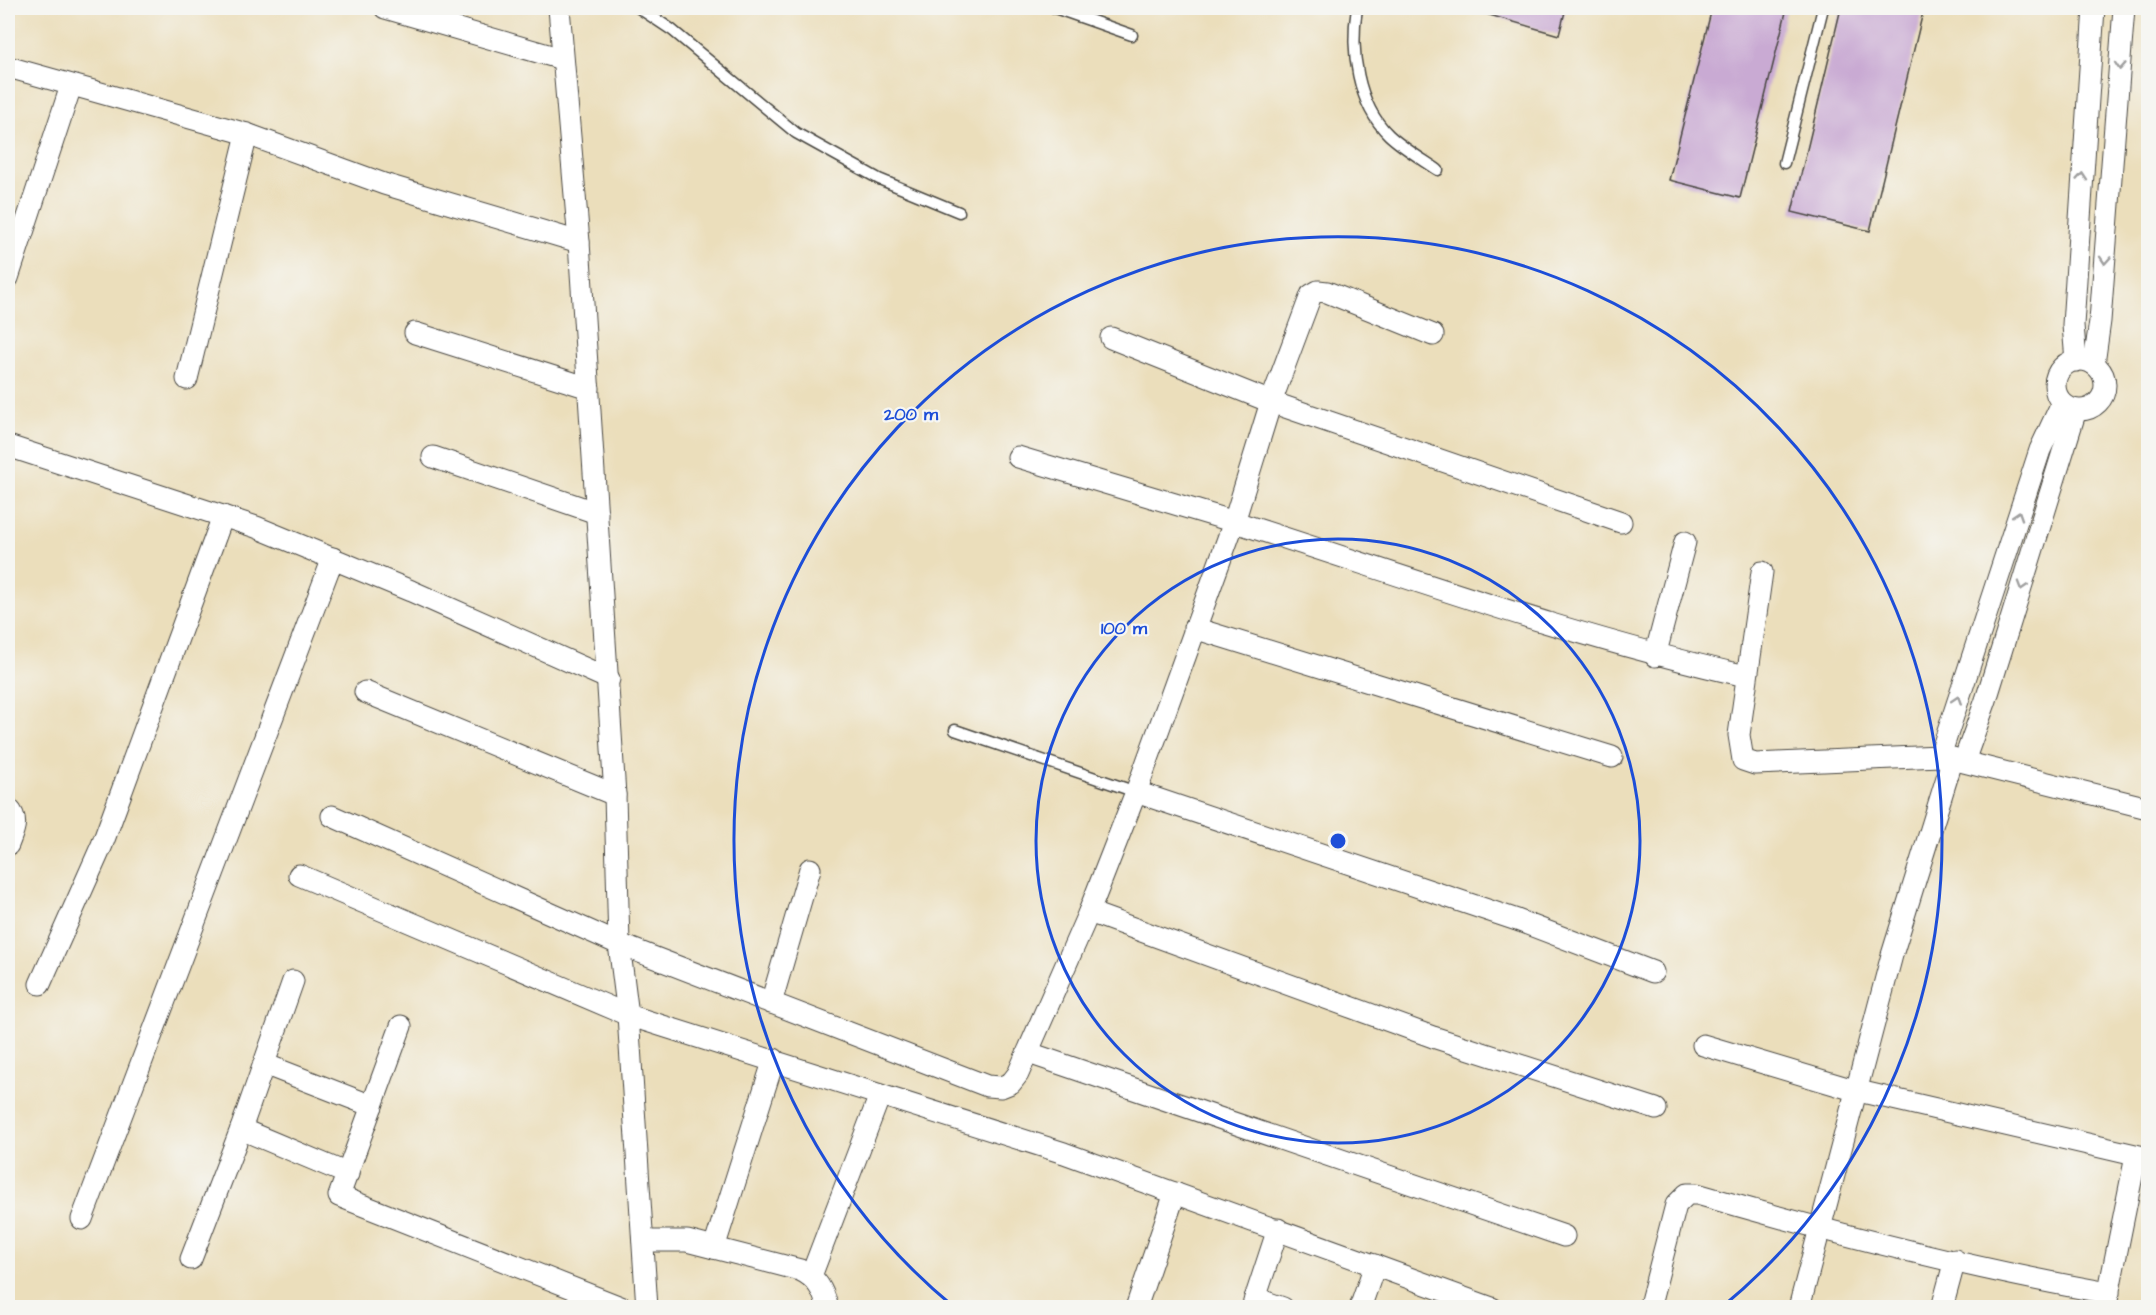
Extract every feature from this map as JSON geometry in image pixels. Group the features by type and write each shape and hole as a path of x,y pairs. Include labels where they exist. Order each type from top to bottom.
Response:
{"street":[{"path":"385,8 562,59"},
{"path":"559,8 579,242 609,679 619,944 628,1015 647,1308"},
{"path":"2085,362 2064,366 2055,380 2057,396 2069,406 2092,407 2103,394 2104,378 2085,362 2073,325 2094,8"},
{"path":"2085,362 2100,321 2124,8"},
{"path":"8,67 247,134 384,184 579,242"},
{"path":"8,278 71,86"},
{"path":"187,379 247,134"},
{"path":"332,816 619,944 987,1086 1001,1087 1011,1083 1029,1053 1089,912 1136,792 1234,522 1271,402 1311,295 1317,291 1328,292 1434,335"},
{"path":"415,333 589,388"},
{"path":"1110,338 1271,402 1621,522"},
{"path":"1799,1308 1854,1090 1892,955 1952,758 1986,700 2069,406"},
{"path":"8,447 223,516 333,558 609,679"},
{"path":"433,457 597,513"},
{"path":"1018,457 1234,522 1550,626 1655,656 1746,676"},
{"path":"40,984 102,845 223,516"},
{"path":"1655,656 1685,542"},
{"path":"82,1219 333,558"},
{"path":"1762,572 1739,735 1743,760 1755,764 1952,758 2148,808"},
{"path":"1194,628 1612,757"},
{"path":"365,692 615,795"},
{"path":"1136,792 1517,920 1653,972"},
{"path":"8,808 15,817 16,823 8,846"},
{"path":"771,1003 810,869"},
{"path":"299,875 628,1015 774,1059 1064,1153 1278,1228 1375,1265 1461,1303 1492,1308"},
{"path":"1089,912 1433,1037 1656,1109"},
{"path":"191,1259 241,1129 293,981"},
{"path":"401,1026 339,1196 623,1308"},
{"path":"1650,1305 1676,1205 1687,1194 1697,1194 1819,1229 1955,1260 2107,1300 2142,1157 1854,1090 1704,1044"},
{"path":"1029,1053 1564,1236"},
{"path":"714,1248 774,1059"},
{"path":"264,1064 372,1106"},
{"path":"811,1276 880,1095"},
{"path":"241,1129 348,1174"},
{"path":"1136,1308 1175,1193"},
{"path":"1278,1228 1253,1303 1284,1308"},
{"path":"642,1241 687,1241 800,1270 820,1285 828,1308"},
{"path":"1942,1308 1955,1260"},
{"path":"1360,1308 1375,1265"}],"lane":[{"path":"639,8 672,30 796,134 879,179 958,212"},
{"path":"1055,8 1132,35"},
{"path":"1357,8 1353,50 1367,100 1376,120 1389,136 1438,170"},
{"path":"1784,164 1823,8"},
{"path":"955,730 1136,792"}],"building":[{"path":"1480,8 1566,8 1559,35 1479,12"},
{"path":"1712,8 1787,8 1740,198 1669,180"},
{"path":"1841,8 1924,8 1870,231 1792,212"}]}
